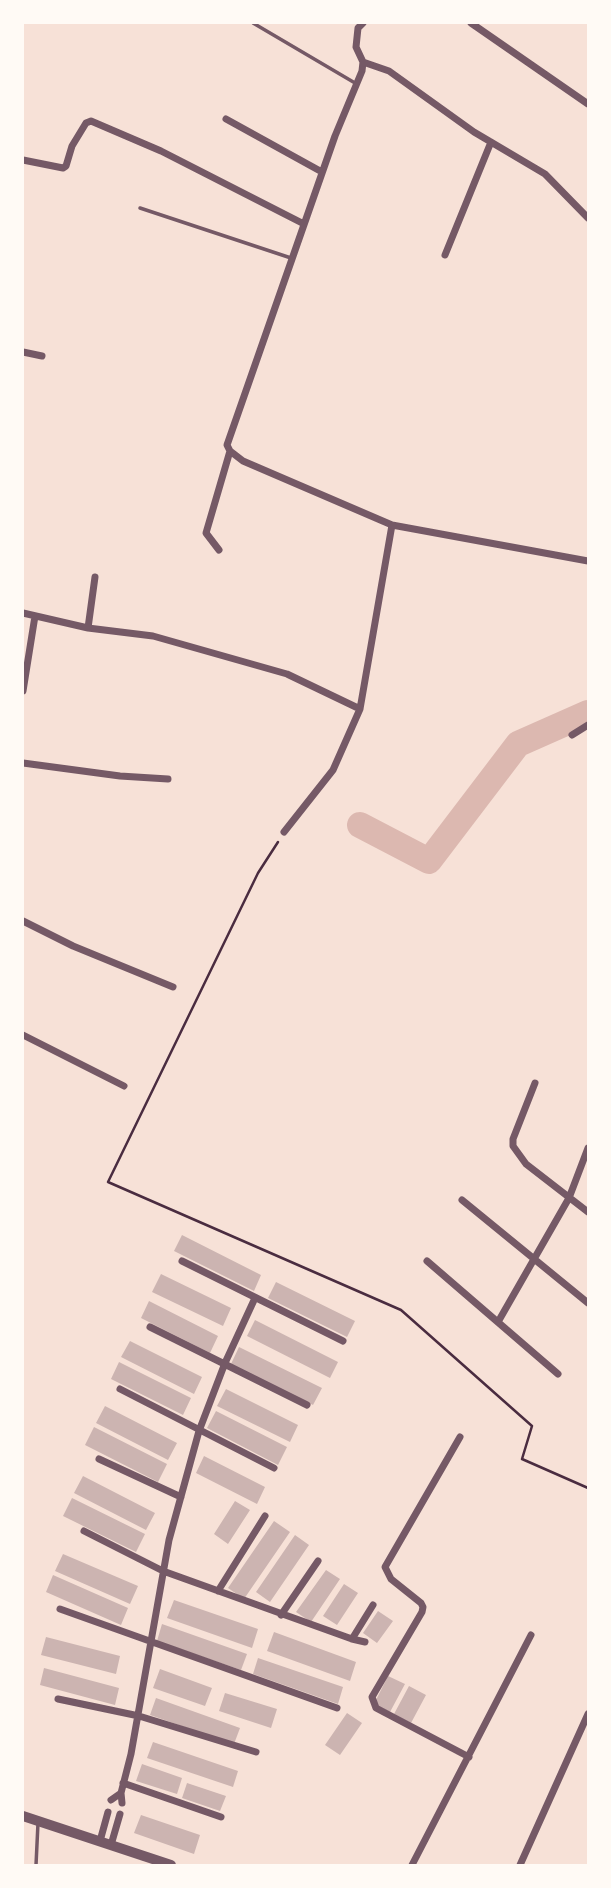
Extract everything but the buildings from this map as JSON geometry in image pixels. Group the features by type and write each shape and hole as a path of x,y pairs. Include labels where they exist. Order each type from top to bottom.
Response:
{"street":[{"path":"363,23 358,28 356,47 363,62 362,71 322,172 227,445 230,451 243,461 392,525 588,561"},
{"path":"471,23 588,104"},
{"path":"363,62 390,71 491,142 545,174 588,218"},
{"path":"226,118 322,172"},
{"path":"23,160 63,168 72,146 86,123 91,121 161,151 304,224"},
{"path":"445,255 491,142"},
{"path":"23,352 42,356"},
{"path":"219,550 206,533 230,451"},
{"path":"285,832 334,770 360,709 392,525"},
{"path":"88,628 95,577"},
{"path":"23,613 88,628 153,636 287,674 360,709"},
{"path":"23,691 35,616"},
{"path":"572,735 588,725"},
{"path":"23,763 120,776 168,779"},
{"path":"23,921 74,946 173,987"},
{"path":"23,1035 124,1086"},
{"path":"535,1083 513,1139 513,1146 526,1164 588,1212"},
{"path":"498,1322 569,1198 588,1148"},
{"path":"462,1200 588,1303"},
{"path":"182,1261 343,1341"},
{"path":"427,1261 558,1374"},
{"path":"122,1803 121,1793 139,1716 163,1571 181,1497 199,1431 225,1363 255,1298"},
{"path":"150,1327 307,1405"},
{"path":"120,1389 274,1468"},
{"path":"460,1437 385,1567 391,1579 423,1607 372,1697 376,1708 469,1757"},
{"path":"99,1459 181,1497"},
{"path":"218,1591 265,1516"},
{"path":"84,1531 163,1571 281,1615 365,1642"},
{"path":"281,1615 318,1561"},
{"path":"352,1639 373,1605"},
{"path":"60,1609 337,1708"},
{"path":"412,1865 531,1635"},
{"path":"58,1699 139,1716 256,1752"},
{"path":"520,1865 588,1714"},
{"path":"123,1783 221,1817"},
{"path":"111,1800 121,1793"},
{"path":"106,1843 108,1812"},
{"path":"106,1843 120,1814"},
{"path":"23,1816 171,1865"}],"lane":[{"path":"253,23 357,84"},
{"path":"140,208 292,258"},
{"path":"36,1865 38,1821"}],"path":[{"path":"285,832 258,873 108,1182 401,1310 532,1426 522,1459 588,1488"}],"waterway":[{"path":"360,825 429,861 518,744 588,713"}]}
